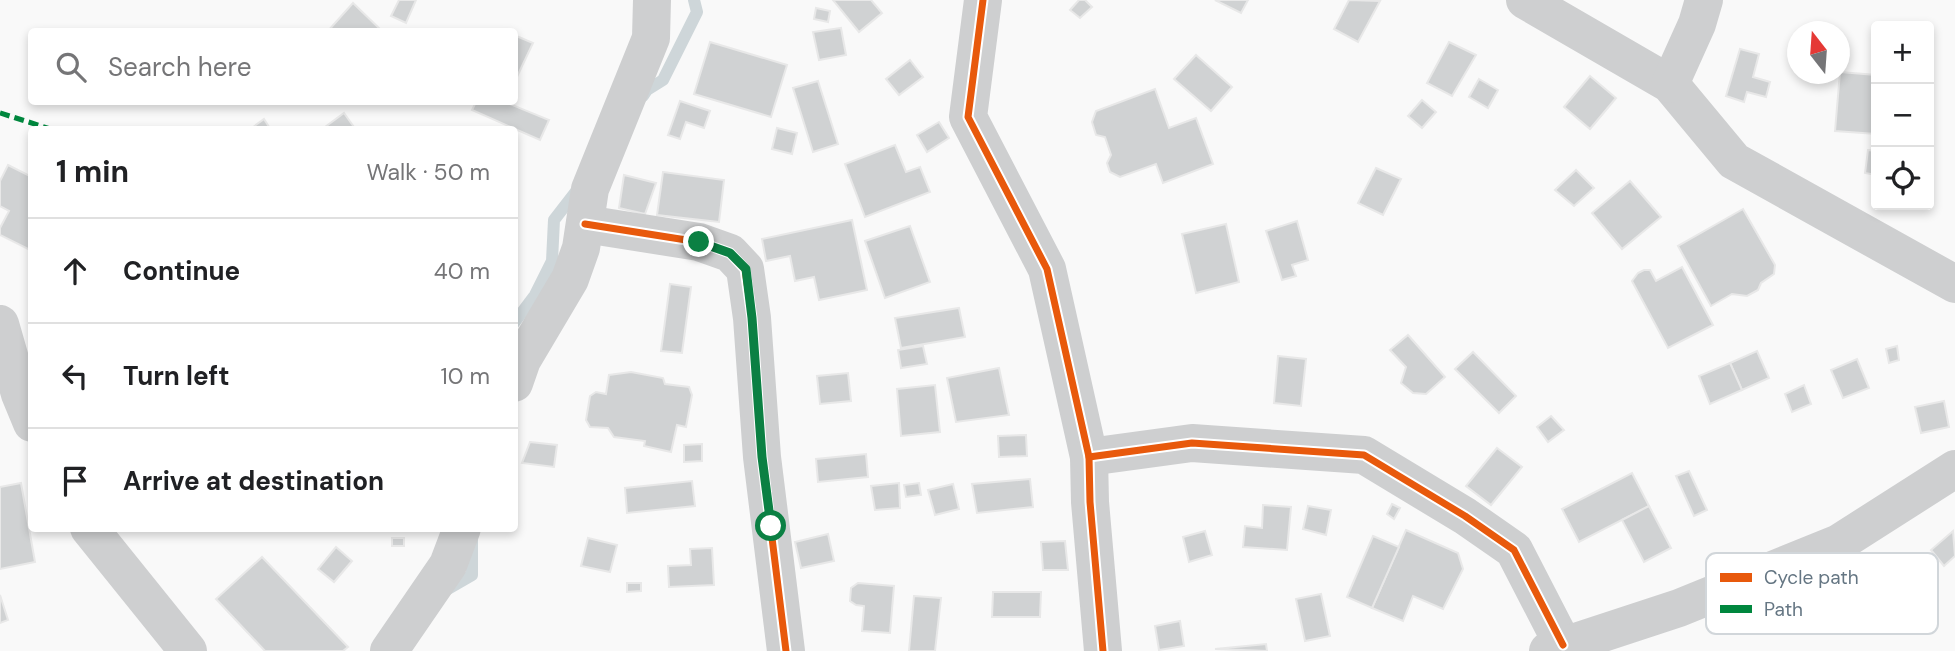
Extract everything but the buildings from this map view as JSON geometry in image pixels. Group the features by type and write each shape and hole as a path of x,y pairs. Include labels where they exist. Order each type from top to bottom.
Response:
{"street":[{"path":"518,371 522,359 570,279 581,248 590,190 651,38 652,0"},
{"path":"983,0 968,117 1047,269 1089,457 1090,502 1103,651"},
{"path":"1525,0 1670,85 1734,161 1955,284"},
{"path":"1670,85 1697,24 1704,0"},
{"path":"584,224 699,242 730,253 746,269 762,457 786,651"},
{"path":"0,324 28,413"},
{"path":"1089,457 1192,443 1364,455 1465,516 1514,550 1556,648 1706,597"},
{"path":"1814,553 1839,543 1955,468"},
{"path":"92,532 188,651"},
{"path":"389,651 448,565 461,532"}],"waterway":[{"path":"643,96 647,90 663,80 697,12 694,0"},
{"path":"518,318 535,295 552,261 554,220 578,189"},
{"path":"446,590 472,575 472,539"}],"marked path":[{"path":"0,113 41,126"}],"cycle path":[{"path":"983,0 968,117 1047,269 1089,457 1090,502 1103,651"},
{"path":"585,224 699,242 730,253 745,269 752,318 762,457 786,651"},
{"path":"1089,457 1192,443 1364,455 1465,516 1514,550 1563,645"}],"route":[{"path":"699,242 730,253 746,269 762,457 771,526"}]}
